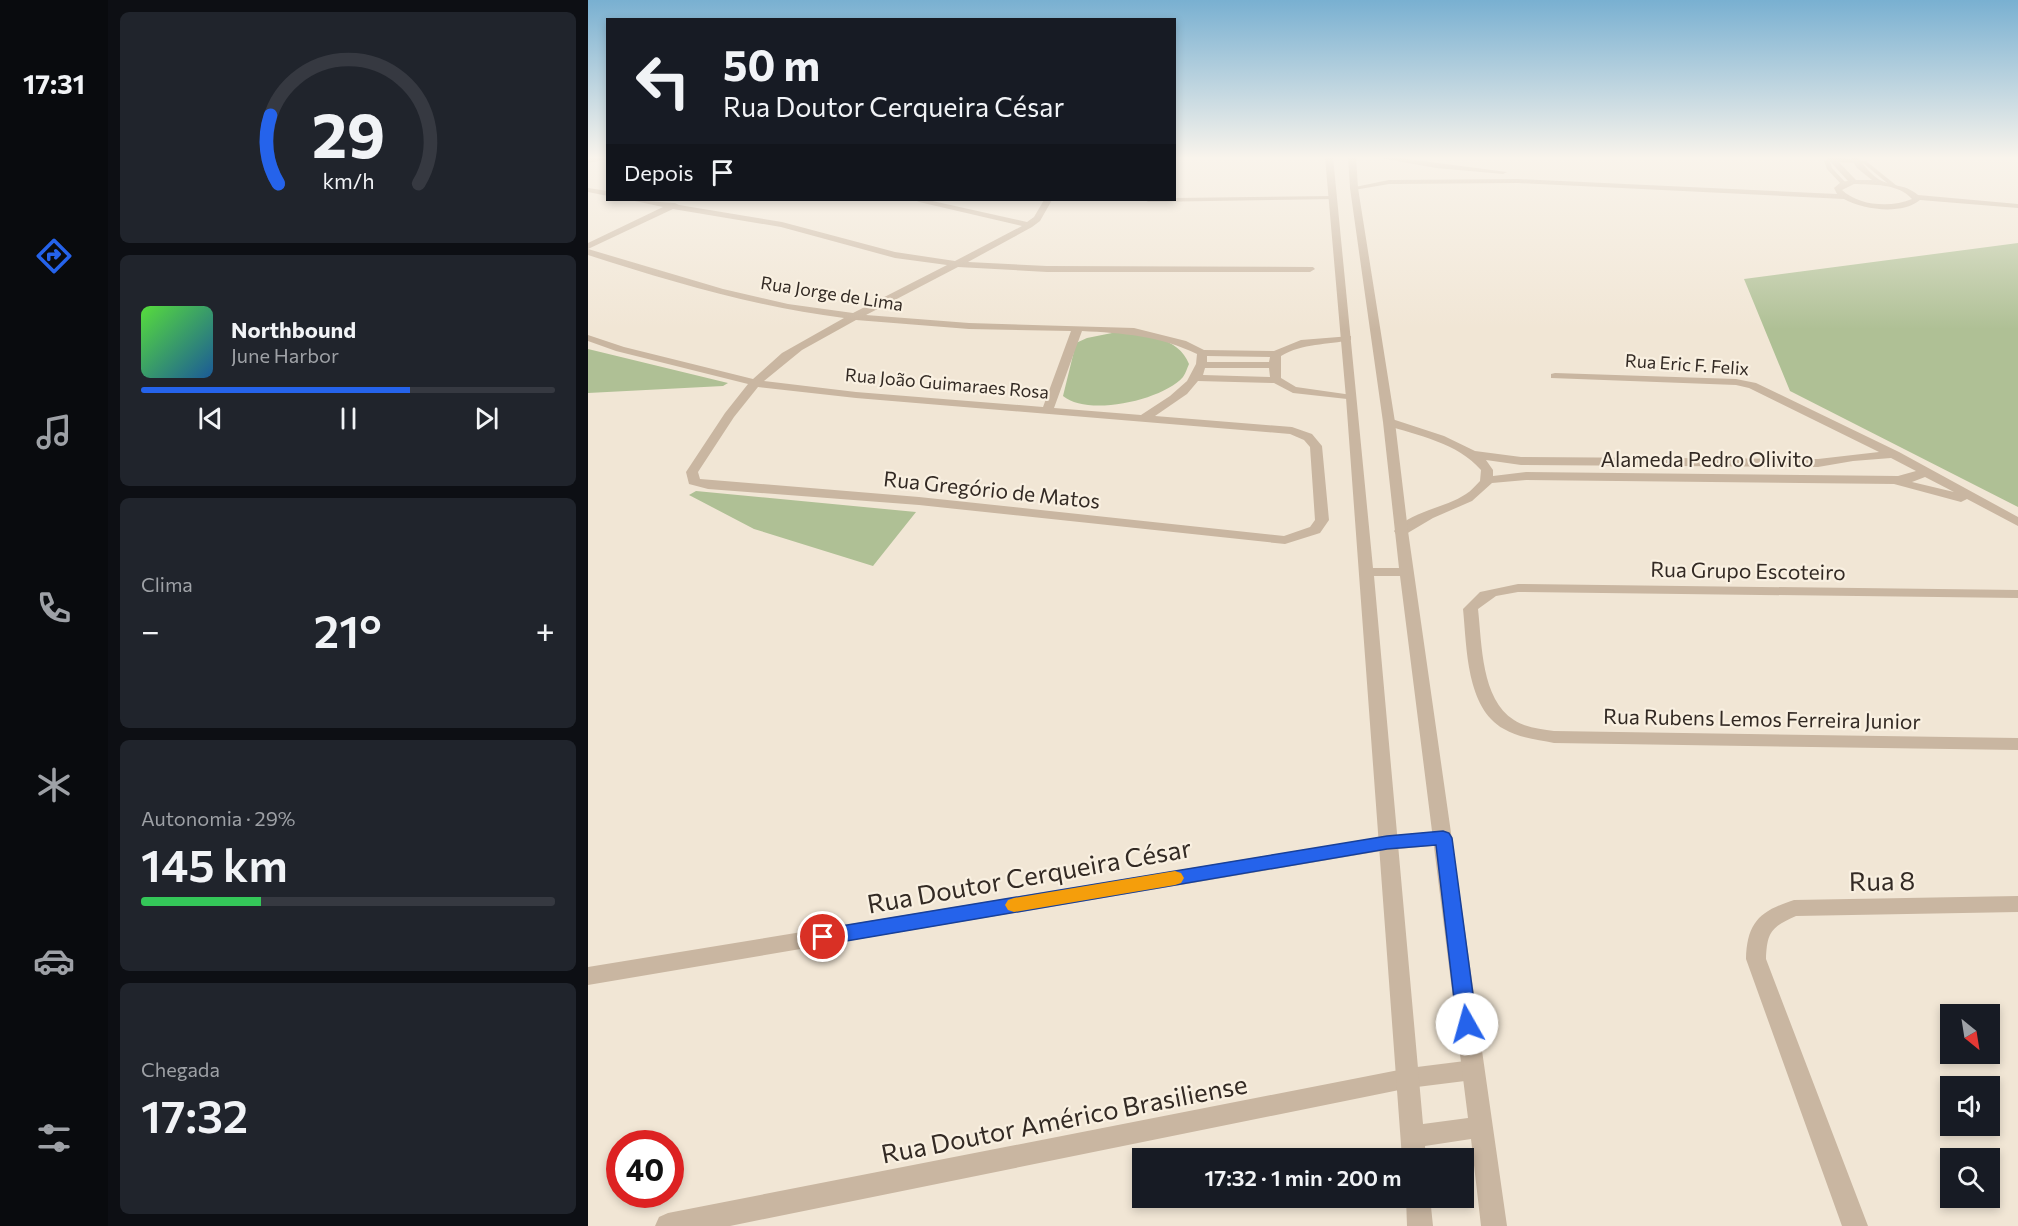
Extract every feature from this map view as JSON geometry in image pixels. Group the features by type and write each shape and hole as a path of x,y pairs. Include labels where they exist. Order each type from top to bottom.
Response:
{"street":[{"path":"588,246 656,214"},
{"path":"720,214 782,225 895,255 957,264 1047,269 1310,269"},
{"path":"982,214 1029,225"},
{"path":"756,383 774,365 793,351 1029,225 1041,214"},
{"path":"1338,214 1389,422 1401,531 1494,1226"},
{"path":"1354,214 1355,275 1347,338 1387,843 1414,1147 1480,1127"},
{"name":"Rua Jorge de Lima","path":"588,252 697,286 855,317 993,327 1151,333 1188,344 1202,359"},
{"path":"1048,409 1077,330"},
{"name":"Rua João Guimaraes Rosa","path":"588,338 620,349 756,383 856,395 1145,417 1292,431 1308,437 1316,446 1322,520 1315,530 1285,540"},
{"path":"1276,380 1275,359 1284,348 1302,343 1347,338"},
{"path":"1145,417 1173,399 1197,378 1202,359 1275,359"},
{"name":"Rua Eric F. Felix","path":"1555,376 1736,382 1766,390 1841,430 1895,455 2004,515"},
{"path":"1197,378 1276,380 1293,390 1352,398"},
{"name":"Rua Gregório de Matos","path":"756,383 728,415 692,472 694,481 708,485 919,501 1285,540"},
{"name":"Alameda Pedro Olivito","path":"1389,422 1448,441 1475,455 1521,461 1806,463 1895,455"},
{"path":"1841,430 1851,443 1853,457 1860,469 1870,475 1939,492 2018,522"},
{"path":"1401,531 1421,518 1471,497 1480,490 1487,480 1487,473 1475,455"},
{"name":"Alameda Pedro Olivito","path":"1487,480 1538,476 1908,480 1918,477 1924,471"},
{"path":"1366,572 1407,572"},
{"name":"Rua Grupo Escoteiro","path":"1507,724 1491,709 1483,690 1470,609 1478,597 1496,591 1518,588 2018,594"},
{"name":"Rua Rubens Lemos Ferreira Junior","path":"1507,724 1528,732 1554,737 2018,744"},
{"name":"Rua Doutor Cerqueira César","path":"588,976 1387,843 1443,838"},
{"name":"Rua 8","path":"1855,1226 1755,959 1756,935 1769,919 1794,908 2018,904"},
{"name":"Rua Doutor Américo Brasiliense","path":"668,1226 1409,1078 1473,1070"},
{"path":"1419,1208 1420,1226"}],"green space":[{"path":"2018,243 2018,507 1790,391 1744,279"},
{"path":"1117,332 1148,335 1177,348 1189,364 1183,377 1159,393 1125,403 1089,405 1063,396 1076,343 1087,338"},
{"path":"588,349 728,383 723,386 588,393"},
{"path":"696,491 916,512 873,566 754,529 689,495"}],"slow traffic":[{"path":"1014,905 1175,878"}],"route":[{"path":"823,937 1387,843 1443,838 1467,1024"}]}
